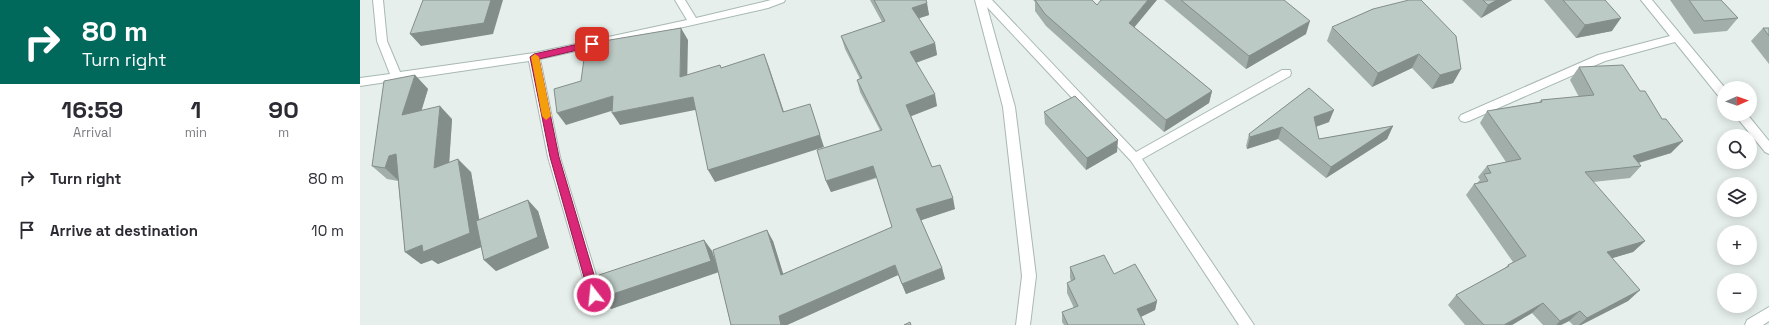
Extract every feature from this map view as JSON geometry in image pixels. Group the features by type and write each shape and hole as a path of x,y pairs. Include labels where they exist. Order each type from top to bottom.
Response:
{"street":[{"path":"378,0 382,41 397,77"},
{"path":"680,0 693,21"},
{"path":"360,82 534,57 780,0"},
{"path":"980,0 1009,107 1029,276 1023,325"},
{"path":"986,0 1135,158 1247,325"},
{"path":"1646,0 1717,87"},
{"path":"1465,118 1532,87 1602,58 1676,38"},
{"path":"534,57 554,157 594,295"},
{"path":"1135,158 1286,73"},
{"path":"1746,121 1769,149"},
{"path":"1752,325 1769,313"}],"building":[{"path":"423,0 491,0 484,23 410,34"},
{"path":"874,0 926,0 927,3 912,8 935,43 910,52 935,94 906,105 932,167 940,165 953,198 916,209 942,268 902,284 895,265 779,316 781,325 731,325 713,250 767,230 781,275 892,227 873,166 826,181 817,150 882,130 857,80 862,78 841,36 885,21"},
{"path":"1035,0 1092,0 1097,5 1101,0 1148,0 1129,23 1212,91 1166,120 1045,14"},
{"path":"1181,0 1284,0 1310,21 1249,56"},
{"path":"1409,0 1421,0 1456,36 1461,69 1440,75 1419,54 1378,73 1332,27 1373,9"},
{"path":"1483,0 1497,0 1488,5"},
{"path":"1563,0 1605,0 1621,18 1585,25"},
{"path":"1689,0 1721,0 1738,18 1704,21"},
{"path":"681,28 680,77 720,65 721,68 764,54 783,112 810,104 820,135 708,170 693,97 612,113 613,96 557,113 554,89 581,81 586,44"},
{"path":"1763,28 1769,28 1769,36"},
{"path":"1623,65 1640,91 1645,91 1662,119 1666,119 1683,141 1633,156 1641,166 1585,172 1645,241 1607,252 1640,290 1587,318 1580,311 1560,321 1543,303 1504,325 1484,325 1456,295 1526,256 1474,184 1488,181 1484,174 1491,173 1487,166 1521,159 1487,111 1542,102 1541,100 1594,95 1579,67"},
{"path":"415,75 402,115 440,106 434,168 458,159 470,233 423,252 422,245 405,252 396,154 389,156 385,168 372,166 384,81"},
{"path":"1309,88 1334,110 1314,117 1319,139 1393,126 1331,167 1282,127 1250,137 1249,134"},
{"path":"1075,96 1118,140 1087,158 1044,112"},
{"path":"528,200 538,237 484,260 476,221"},
{"path":"704,240 711,261 601,298 599,275"},
{"path":"1104,255 1114,274 1135,264 1157,301 1137,309 1145,325 1068,325 1062,312 1078,306 1067,283 1075,279 1070,267"},
{"path":"910,322 911,325 904,325"}],"slow traffic":[{"path":"535,57 546,116"}],"route":[{"path":"592,44 534,57 554,157 594,295"}]}
